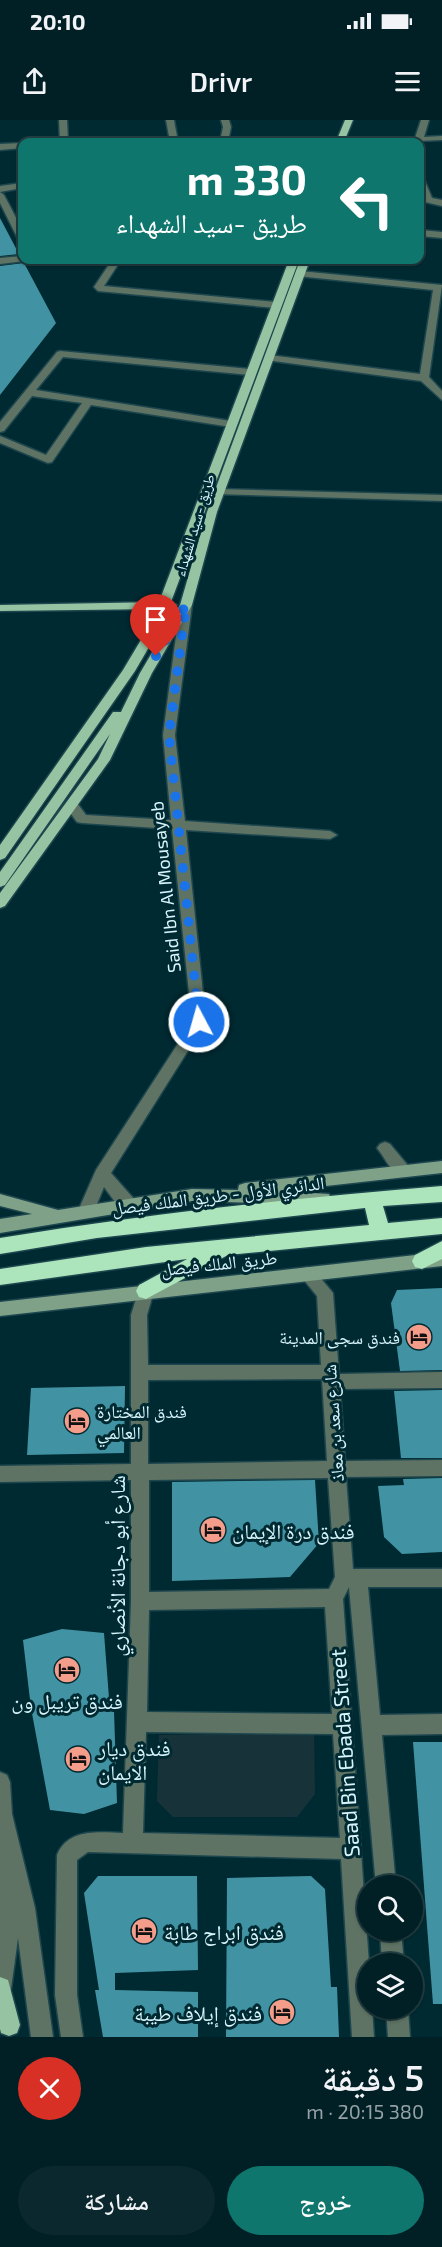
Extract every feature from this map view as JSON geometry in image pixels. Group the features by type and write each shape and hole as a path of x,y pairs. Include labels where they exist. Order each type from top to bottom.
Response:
{"highway":[{"name":"الدائري الأول - طريق الملك فيصل","path":"0,1246 97,1230 363,1200 442,1194"},
{"path":"363,1200 380,1232"},
{"path":"0,1278 146,1255 442,1226"},
{"path":"146,1291 227,1247"},
{"path":"422,1261 442,1249"}],"main road":[{"path":"342,138 349,120"},
{"path":"351,138 358,120"},
{"name":"طريق -سيد الشهداء","path":"0,855 129,671 157,623 292,264"},
{"name":"طريق -سيد الشهداء","path":"0,903 104,760 146,673 186,605 219,492 304,264"},
{"path":"0,608 186,605"},
{"path":"0,882 146,673"},
{"path":"0,1226 192,1195 442,1167"},
{"path":"192,1195 363,1200"},
{"path":"0,1200 61,1215"},
{"name":"طريق الملك فيصل","path":"0,1309 146,1291 442,1260"},
{"path":"0,1988 9,2025"}],"street":[{"path":"63,120 64,138"},
{"path":"170,120 173,138"},
{"path":"225,120 227,138"},
{"path":"420,138 425,120"},
{"path":"424,140 442,138"},
{"path":"0,147 18,146"},
{"path":"0,189 18,187"},
{"path":"0,195 10,206 18,223"},
{"path":"424,199 442,203"},
{"path":"424,234 442,236"},
{"path":"0,261 18,259"},
{"path":"113,264 99,287 101,289 276,304"},
{"path":"300,274 440,288 438,326 424,378"},
{"path":"0,429 60,354 250,372"},
{"path":"268,358 424,378 442,397"},
{"path":"29,392 231,424"},
{"path":"0,439 48,460 89,401"},
{"path":"219,492 442,498"},
{"name":"Said Ibn Al Mousayeb","path":"86,1211 102,1174 199,1022 169,735 186,605"},
{"path":"72,806 82,819 330,835"},
{"path":"385,1149 404,1172"},
{"path":"102,1174 128,1204"},
{"name":"شارع سعد بن معاذ","path":"308,1274 325,1293 336,1470 371,1725 385,1875"},
{"name":"شارع أبو دجانة الأنصاري","path":"133,1842 140,1601 139,1315 146,1291"},
{"path":"139,1373 442,1380"},
{"path":"0,1474 442,1468"},
{"path":"140,1601 334,1598 351,1578 442,1578"},
{"name":"Saad Bin Ebada Street","path":"334,1598 363,2037"},
{"path":"137,1722 342,1724"},
{"path":"371,1725 442,1724"},
{"path":"0,1782 9,1930 0,1988"},
{"path":"2,1814 26,1908 42,2037"},
{"path":"72,2037 66,1995 67,1855 85,1842 351,1849"},
{"path":"398,2019 399,2037"}],"shaded area":[{"path":"314,1732 315,1794 297,1817 173,1817 157,1801 159,1735"}],"building":[{"path":"0,218 18,254 0,256"},
{"path":"25,264 56,323 0,395 0,266"},
{"name":"فندق سجى المدينة","path":"442,1288 442,1370 400,1371 391,1303 397,1290"},
{"name":"فندق المختارة العالمي","path":"125,1386 124,1453 27,1455 31,1388"},
{"path":"442,1390 442,1458 401,1458 394,1391"},
{"path":"442,1478 442,1552 402,1554 384,1537 378,1486 404,1485 403,1479"},
{"path":"315,1480 319,1543 290,1577 172,1581 172,1482"},
{"path":"62,1629 104,1633 110,1711 114,1711 117,1803 84,1814 50,1810 31,1708 23,1640"},
{"path":"413,1742 442,1742 442,2004 433,2004"},
{"name":"فندق ابراج طابة","path":"98,1876 197,1876 198,1970 115,1973 115,1990 198,1992 198,2037 103,2037 95,1990 99,1990 84,1893"},
{"path":"311,1876 325,1889 331,1987 337,1987 339,2037 226,2037 227,1878"}],"place":[{"name":"فندق سجى المدينة","path":"419,1337"},
{"name":"فندق المختارة العالمي","path":"77,1421"},
{"name":"فندق درة الإيمان","path":"213,1530"},
{"name":"فندق تريبل ون","path":"67,1670"},
{"name":"فندق ديار الايمان","path":"78,1759"},
{"name":"فندق ابراج طابة","path":"144,1931"},
{"name":"فندق إيلاف طيبة","path":"282,2012"}],"route":[{"path":"156,656 186,605 169,735 199,1022"}]}
